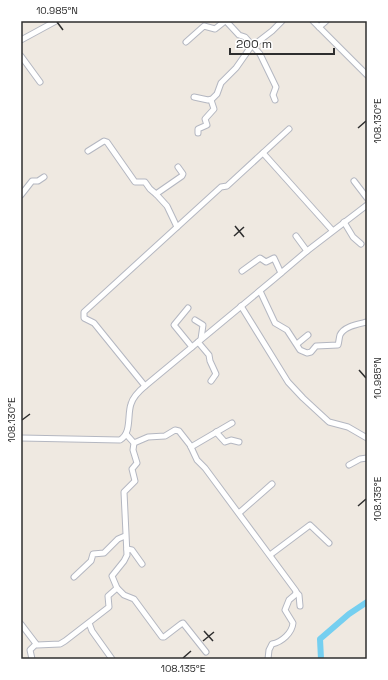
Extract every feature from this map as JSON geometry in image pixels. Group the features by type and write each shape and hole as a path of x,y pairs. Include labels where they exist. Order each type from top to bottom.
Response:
{"street":[{"path":"21,40 56,21"},
{"path":"186,42 204,26 216,29 226,21 239,35 245,37 261,57 276,87 273,95 275,100"},
{"path":"211,100 217,94 222,83 253,46 282,21"},
{"path":"313,21 367,75"},
{"path":"319,27 326,21"},
{"path":"21,56 40,82"},
{"path":"194,97 211,100"},
{"path":"198,133 198,129 207,125 205,119 214,109 211,100"},
{"path":"145,386 94,323 85,319 83,314 221,187 227,186 289,129"},
{"path":"88,151 104,141 106,142 135,182 145,182 150,190 167,206 177,228"},
{"path":"263,153 332,230"},
{"path":"156,194 182,176 178,167"},
{"path":"21,195 33,181 38,181 44,178"},
{"path":"354,181 367,198"},
{"path":"21,438 120,440 124,437 128,430 130,405 133,398 145,386 332,230 367,205"},
{"path":"344,222 353,237 361,244"},
{"path":"296,236 307,251"},
{"path":"242,270 260,258 266,262 274,258 281,273"},
{"path":"260,291 275,323 289,332 300,350 309,353 316,346 338,344 340,336 344,330 367,322"},
{"path":"241,306 288,382 303,398 329,422 348,428 367,438"},
{"path":"188,308 174,326 192,347"},
{"path":"195,320 203,325 200,340 209,355 216,374 210,381"},
{"path":"297,344 308,335"},
{"path":"191,447 232,423"},
{"path":"134,443 148,437 165,436 175,430 178,430 191,447 197,460 239,512 299,595 300,606"},
{"path":"216,432 225,442 232,440 239,442"},
{"path":"126,434 134,443 133,450 137,463 132,469 135,481 125,490 124,493 127,549 126,557 112,576 117,588 124,595 134,599 162,637 184,623 206,652"},
{"path":"349,465 360,459 367,458"},
{"path":"239,512 272,484"},
{"path":"270,555 310,525 329,544"},
{"path":"74,578 91,561 93,554 104,553 118,539 126,536"},
{"path":"127,549 132,550 142,564"},
{"path":"21,624 38,645 62,643 108,608 108,596 117,588"},
{"path":"268,659 269,650 272,644 278,643 289,634 291,630 293,623 285,610 289,600 295,595 296,592"},
{"path":"89,623 92,631 112,659"},
{"path":"32,659 30,650 36,644"}],"waterway":[{"path":"321,659 320,639 349,614 367,602"}]}
